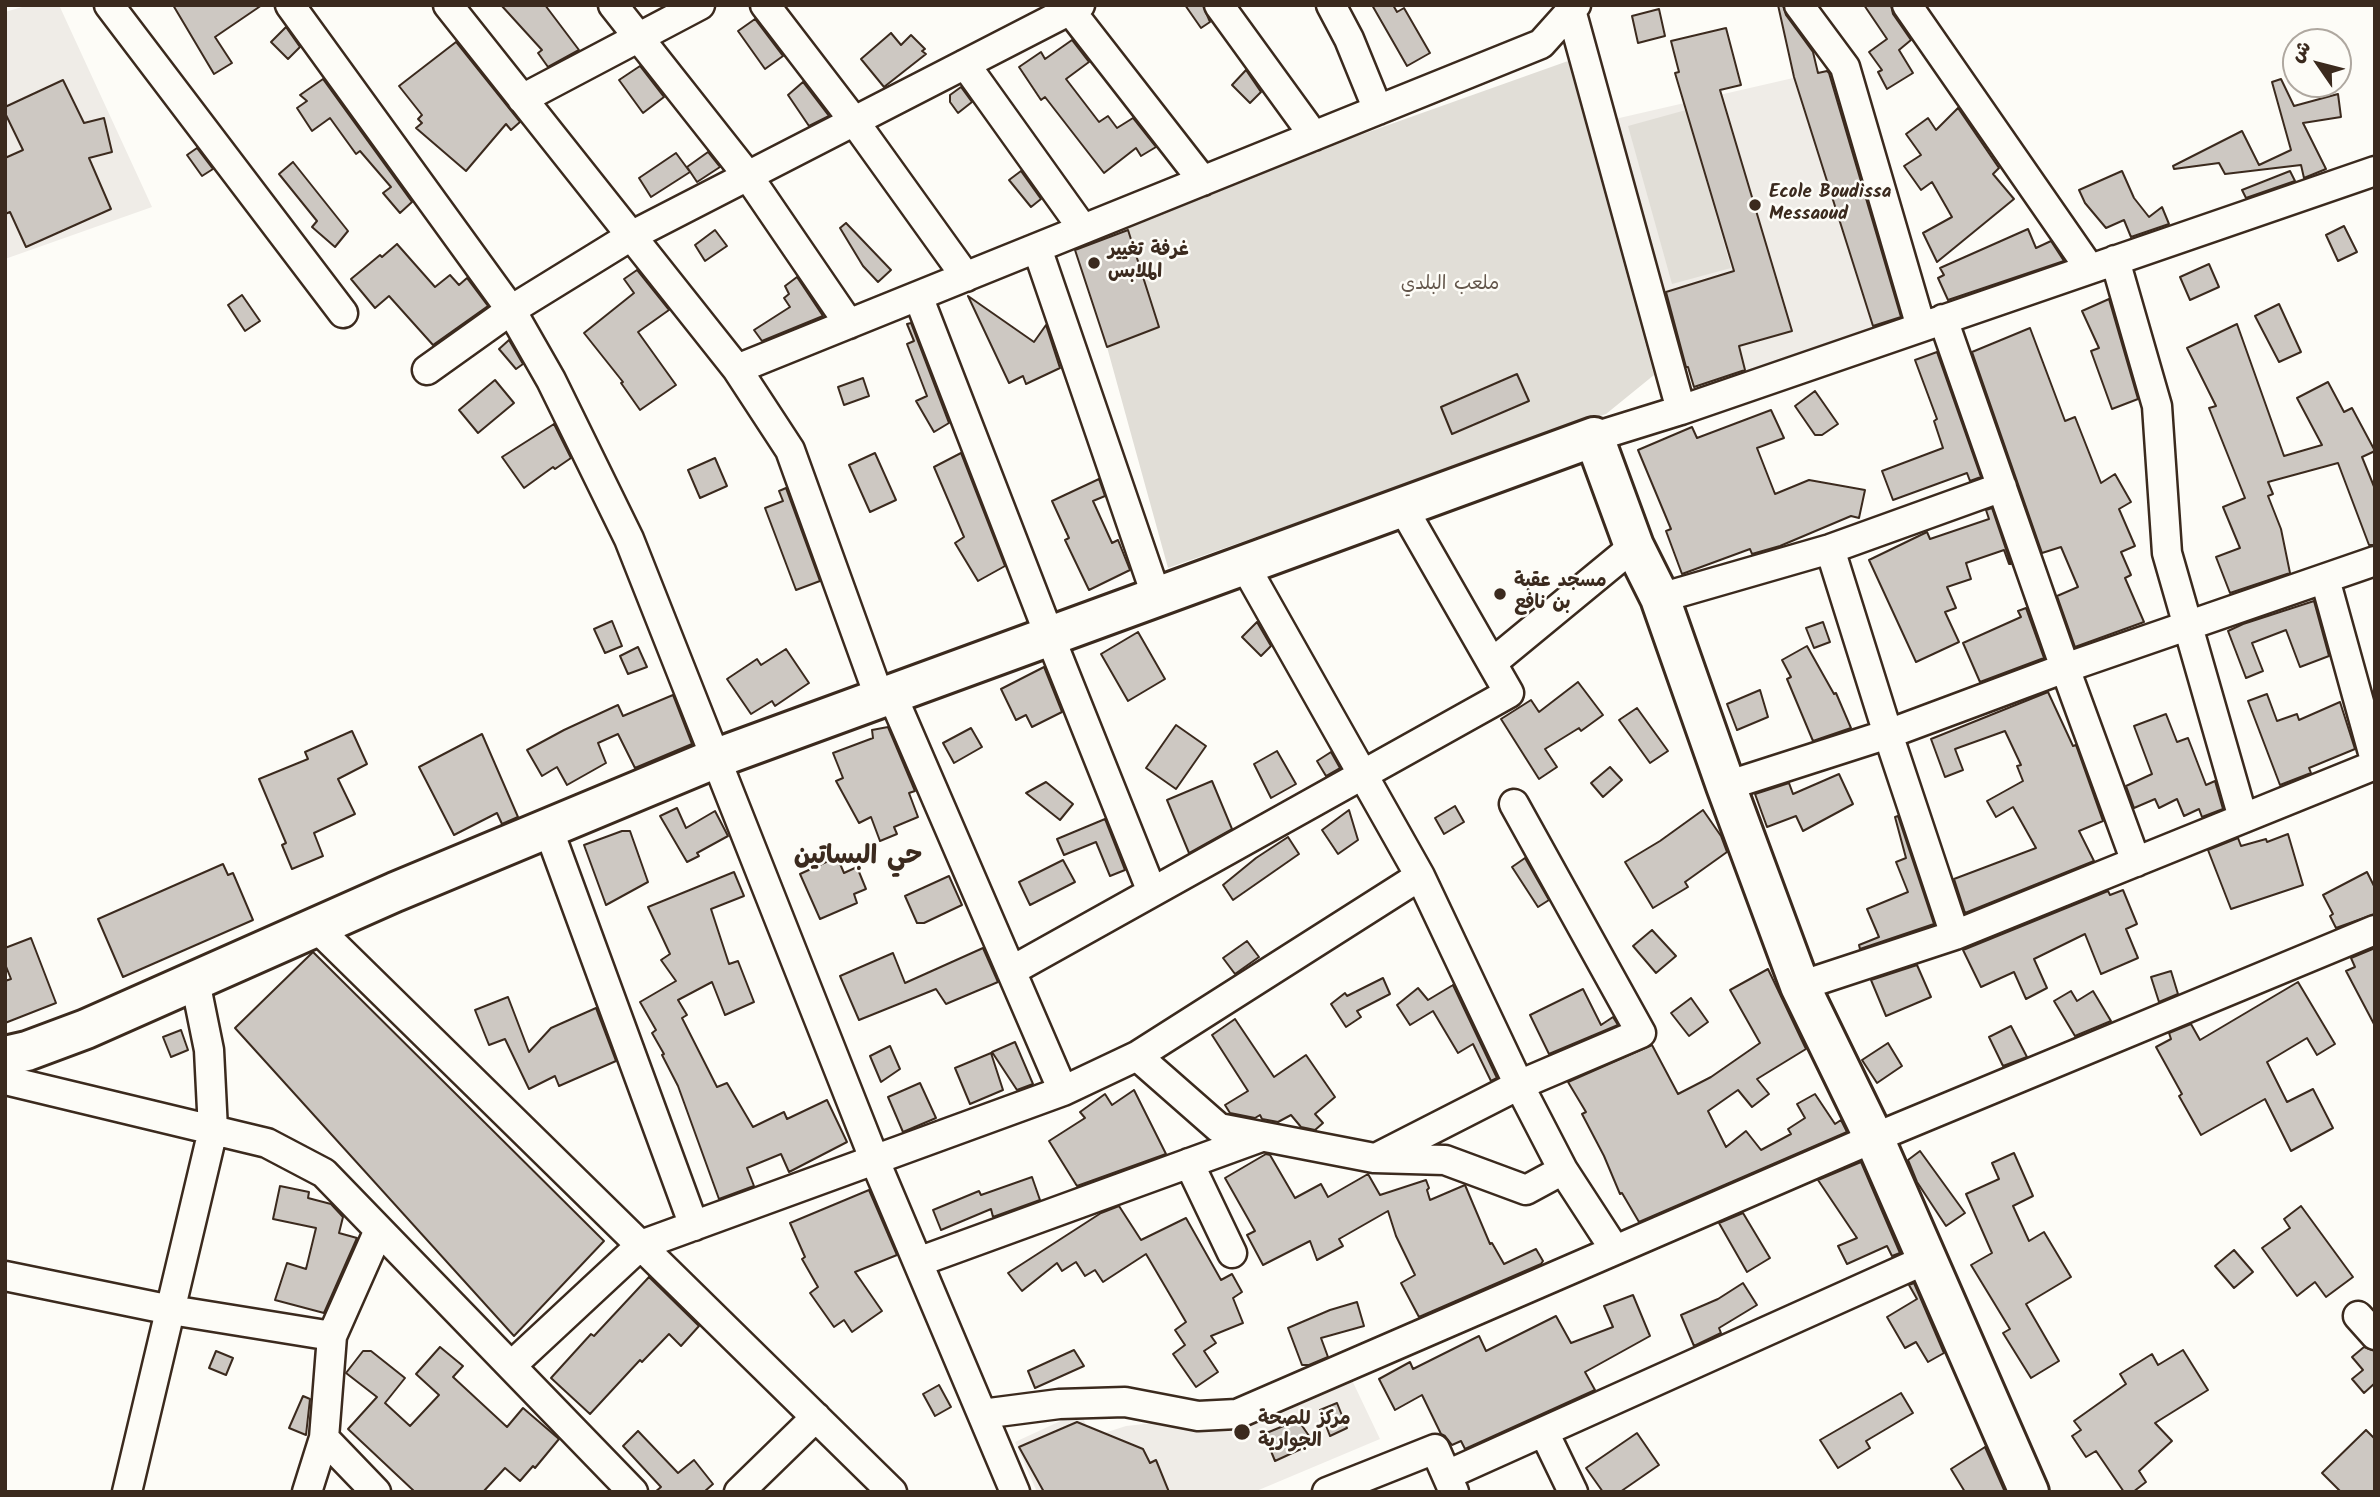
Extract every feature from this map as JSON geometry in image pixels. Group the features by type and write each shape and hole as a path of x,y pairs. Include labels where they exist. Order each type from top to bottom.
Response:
{"street":[{"path":"109,5 343,313"},
{"path":"289,5 511,310 551,380 629,538 875,1161 1015,1492"},
{"path":"448,5 737,369 790,450 886,697 1063,1091"},
{"path":"613,5 748,176 849,324"},
{"path":"522,99 700,5"},
{"path":"765,5 854,121 965,277"},
{"path":"1219,5 1314,135"},
{"path":"1331,5 1349,39 1378,110"},
{"path":"1799,5 1845,67 1932,323 2002,487 2136,862"},
{"path":"1907,5 2102,265 2157,406 2167,554 2243,818"},
{"path":"427,370 511,310 631,236 1072,7 1203,181"},
{"path":"737,369 1541,44 1574,8"},
{"path":"1574,8 1681,410"},
{"path":"965,64 1083,229"},
{"path":"5,1056 27,1051 86,1028 395,892 715,759 1594,437 1681,410 2375,171"},
{"path":"1037,248 1157,598"},
{"path":"918,296 1152,892"},
{"path":"1594,437 1634,546 1660,598 1800,986 1874,1138 2029,1492"},
{"path":"1660,598 1829,549 2002,487"},
{"path":"1011,971 1510,693 1403,508"},
{"path":"1492,663 1634,546"},
{"path":"1829,549 1955,935"},
{"path":"1726,786 1888,734 2065,668 2375,561"},
{"path":"1245,566 1420,876 1519,1085 1563,1170 1615,1250"},
{"path":"1800,986 1955,935 2375,762 2325,579"},
{"path":"1374,1158 1519,1085 1642,1033 1514,804"},
{"path":"548,828 694,1226"},
{"path":"511,1366 641,1245 1063,1091 1137,1056 1420,876"},
{"path":"317,928 892,1492"},
{"path":"982,1414 1059,1404 1125,1402 1198,1416 1237,1414 1874,1138 2375,929"},
{"path":"127,1492 213,1130 209,1050 195,981"},
{"path":"1137,1056 1219,1128 1374,1158 1445,1160 1526,1190 1563,1170"},
{"path":"5,1080 267,1143 324,1172 633,1492"},
{"path":"918,1262 1262,1136"},
{"path":"1189,1163 1232,1253"},
{"path":"307,1492 324,1438 332,1336 379,1230"},
{"path":"1327,1492 1435,1449 1451,1484 1544,1432 1927,1259"},
{"path":"5,1276 171,1310 332,1336"},
{"path":"739,1492 816,1417"},
{"path":"1544,1432 1573,1492"},
{"path":"324,1438 376,1492"}],"shaded area":[{"path":"29,5 59,5 152,207 5,259 5,12"},
{"name":"Ecole Boudissa Messaoud","path":"1828,70 1906,324 1694,387 1615,119"},
{"name":"مركز للصحة الجوارية","path":"1350,1376 1380,1439 1254,1492 1037,1492 1015,1442 1080,1412 1092,1437 1126,1426 1163,1422"}],"green space":[{"name":"ملعب البلدي","path":"1568,61 1654,375 1606,414 1168,568 1107,347 1071,238"},
{"path":"1686,110 1731,268 1672,284 1628,126"}],"building":[{"path":"173,5 262,5 215,37 232,63 214,74"},
{"path":"501,5 545,5 579,50 548,67 538,53 542,50"},
{"path":"1185,5 1203,5 1210,22 1201,28"},
{"path":"1372,5 1393,5 1397,12 1404,8 1430,53 1407,66"},
{"path":"1778,5 1783,5 1786,15 1813,52 1818,73 1829,73 1901,317 1873,326 1794,77"},
{"path":"1864,5 1891,5 1893,14 1911,40 1899,50 1913,73 1887,89 1878,72 1882,70 1869,52 1887,39"},
{"path":"1659,9 1665,36 1638,43 1632,16"},
{"path":"755,19 783,56 765,69 738,31"},
{"path":"286,27 300,47 288,59 271,42"},
{"path":"1726,28 1741,85 1720,90 1792,331 1739,346 1745,370 1694,387 1666,292 1734,271 1675,73 1679,72 1671,41"},
{"path":"891,33 901,45 911,35 925,49 922,51 926,54 884,87 861,59"},
{"path":"1072,40 1089,62 1066,79 1099,122 1108,116 1117,128 1133,118 1156,147 1141,156 1136,148 1104,173 1045,97 1041,100 1019,67 1041,52 1045,59"},
{"path":"456,42 520,122 511,130 506,124 466,171 416,128 422,123 418,119 422,115 399,86"},
{"path":"640,66 664,97 643,113 619,80"},
{"path":"1246,70 1261,92 1250,103 1232,85"},
{"path":"323,79 412,202 400,213 383,193 391,187 360,151 356,154 330,118 312,131 297,108 307,101 300,95"},
{"path":"2281,79 2282,98 2290,98 2294,106 2323,98 2339,98 2341,117 2303,123 2326,169 2304,178 2301,165 2225,174 2219,163 2174,169 2173,166 2242,131 2259,165 2291,150 2272,82"},
{"path":"63,80 84,123 104,118 112,152 89,158 111,209 26,247 10,212 5,214 5,158 23,150 5,113 5,107"},
{"path":"803,82 829,116 809,126 788,95"},
{"path":"961,87 972,102 958,113 950,102 950,95"},
{"path":"1958,108 1999,168 1993,174 2014,199 1937,262 1923,233 1952,217 1932,182 1921,190 1904,166 1921,155 1906,134 1928,118 1936,130"},
{"path":"197,148 213,169 202,176 187,155"},
{"path":"708,152 720,167 697,182 687,167"},
{"path":"676,153 690,172 651,197 639,178"},
{"path":"293,162 348,231 335,247 312,227 317,221 279,174"},
{"path":"1021,171 1041,199 1031,207 1009,180"},
{"path":"2122,171 2134,198 2149,217 2162,207 2169,224 2131,237 2124,220 2106,228 2085,203 2079,190"},
{"path":"2290,171 2295,181 2246,198 2242,190"},
{"path":"846,223 891,270 878,282 863,266 840,228"},
{"path":"2344,226 2357,252 2338,261 2326,235"},
{"path":"2028,229 2036,248 2051,241 2064,261 1948,300 1938,278 1944,275 1940,268"},
{"path":"715,230 727,246 705,261 695,245"},
{"path":"1128,230 1159,327 1107,347 1075,250"},
{"path":"397,244 435,287 450,275 459,285 467,278 488,306 433,345 389,296 375,308 351,279"},
{"path":"2209,264 2219,287 2190,300 2180,277"},
{"path":"637,270 669,310 638,332 676,385 640,410 621,383 623,382 584,333 634,293 624,279"},
{"path":"797,277 823,316 762,341 754,330 790,307 784,298 789,294 785,286"},
{"path":"242,295 260,321 245,331 228,305"},
{"path":"968,296 1034,342 1046,325 1060,368 1026,384 1023,376 1009,383"},
{"path":"2109,299 2138,399 2112,409 2091,351 2099,348 2082,311"},
{"path":"2279,304 2301,352 2279,362 2255,316"},
{"path":"911,323 949,423 934,432 916,401 927,396 907,344 914,341 907,324"},
{"path":"2237,324 2284,456 2322,445 2297,398 2328,382 2344,412 2352,408 2375,451 2362,457 2375,489 2375,545 2369,545 2338,463 2268,482 2273,494 2268,496 2281,529 2290,573 2230,593 2216,557 2240,548 2223,507 2245,498 2209,408 2216,406 2187,348"},
{"path":"2030,328 2065,421 2075,417 2101,483 2115,474 2131,502 2119,509 2135,546 2121,552 2131,575 2125,578 2144,622 2075,647 2057,596 2078,587 2061,547 2042,553 1972,352"},
{"path":"509,340 523,364 516,369 499,349"},
{"path":"1937,352 1981,477 1970,481 1967,473 1893,500 1882,471 1943,448 1934,421 1937,419 1915,360"},
{"path":"1517,374 1529,401 1452,434 1441,407"},
{"path":"863,378 869,396 844,405 838,387"},
{"path":"495,380 514,403 478,433 459,410"},
{"path":"1815,391 1838,424 1822,435 1815,435 1795,406"},
{"path":"1771,410 1784,438 1757,448 1775,494 1809,480 1865,490 1859,518 1851,516 1780,546 1752,554 1750,549 1682,574 1666,531 1671,529 1638,450 1692,427 1697,438"},
{"path":"554,424 571,458 524,488 502,457"},
{"path":"875,453 896,500 870,512 849,465"},
{"path":"961,453 1005,566 978,581 955,543 964,537 934,467"},
{"path":"715,458 727,486 700,498 688,470"},
{"path":"1099,479 1105,496 1093,501 1112,543 1118,540 1130,570 1089,590 1065,540 1069,538 1052,501"},
{"path":"786,488 820,581 796,590 765,508 783,501 779,491"},
{"path":"1992,508 2011,564 2004,550 1966,563 1971,579 1947,587 1956,608 1945,612 1959,642 1916,662 1869,560 1927,532 1930,539 1989,519 1986,510"},
{"path":"2314,601 2329,656 2300,667 2286,630 2252,643 2263,671 2246,678 2228,631"},
{"path":"2026,608 2044,658 1980,682 1963,643 2021,617 2018,611"},
{"path":"612,621 622,646 605,653 594,629"},
{"path":"1257,622 1271,646 1261,656 1242,637"},
{"path":"1823,622 1830,642 1814,648 1806,628"},
{"path":"1138,632 1165,679 1128,701 1101,654"},
{"path":"1807,646 1834,694 1836,693 1851,728 1813,741 1787,679 1791,677 1782,660"},
{"path":"638,647 647,667 628,674 620,656"},
{"path":"786,649 809,683 775,706 772,701 751,714 727,679 757,659 761,665"},
{"path":"1044,667 1062,712 1032,727 1026,715 1016,720 1001,689"},
{"path":"1578,682 1603,715 1581,731 1579,728 1545,749 1557,767 1539,779 1501,719 1531,700 1539,712"},
{"path":"1760,690 1768,717 1737,730 1727,704"},
{"path":"2048,692 2073,746 2076,745 2103,821 2079,831 2094,861 1965,913 1954,879 2036,848 2013,807 1996,817 1987,801 2023,781 2017,766 2021,765 2005,731 1955,749 1963,770 1945,777 1931,739"},
{"path":"2267,694 2277,721 2297,714 2299,720 2340,702 2355,749 2309,768 2311,773 2280,785 2248,701"},
{"path":"673,695 692,744 635,768 618,734 598,743 606,763 567,785 557,767 542,776 527,750 618,705 623,716"},
{"path":"1637,708 1668,751 1650,763 1619,720"},
{"path":"2166,714 2177,742 2188,738 2206,785 2215,781 2223,809 2202,817 2199,809 2184,816 2177,799 2159,808 2155,799 2134,808 2126,786 2152,774 2134,726"},
{"path":"1176,725 1206,746 1176,789 1146,768"},
{"path":"888,727 915,791 909,793 918,817 894,827 897,834 880,841 871,817 859,823 836,781 843,778 833,753 873,738 872,730"},
{"path":"971,728 982,747 954,763 943,743"},
{"path":"352,731 367,764 338,779 355,814 314,833 323,856 292,869 282,845 286,843 259,779 308,759 305,752"},
{"path":"482,734 518,817 502,824 497,813 454,835 419,767"},
{"path":"1277,751 1296,784 1271,798 1254,764"},
{"path":"1331,752 1340,768 1326,776 1317,761"},
{"path":"1610,767 1622,780 1603,797 1591,783"},
{"path":"1839,774 1853,804 1803,831 1796,816 1767,827 1755,794 1789,783 1793,794"},
{"path":"1212,781 1232,829 1189,853 1167,800"},
{"path":"1046,782 1073,804 1060,820 1026,793"},
{"path":"1455,806 1464,822 1444,834 1435,818"},
{"path":"677,808 686,828 715,811 728,836 697,853 699,856 687,862 660,816"},
{"path":"1349,810 1358,840 1338,854 1322,830"},
{"path":"1703,810 1721,836 1727,852 1685,882 1688,887 1653,908 1625,862"},
{"path":"1898,816 1934,924 1860,949 1859,945 1879,937 1867,909 1908,892 1896,862 1906,858 1895,817"},
{"path":"1105,819 1125,870 1110,876 1096,842 1064,855 1057,839"},
{"path":"622,831 630,831 648,882 606,905 584,845"},
{"path":"2288,834 2303,885 2231,909 2208,850 2238,838 2241,846 2266,839 2267,842"},
{"path":"1288,837 1299,854 1233,900 1223,885 1256,858"},
{"path":"837,857 844,873 857,867 866,889 854,894 857,903 820,919 800,874"},
{"path":"1525,858 1549,900 1538,907 1512,867"},
{"path":"1063,860 1075,882 1030,905 1019,882"},
{"path":"223,864 228,875 233,873 253,920 123,977 98,919"},
{"path":"734,872 744,896 711,909 729,964 738,961 754,1002 725,1015 712,982 678,1000 687,1015 682,1018 717,1087 727,1083 753,1127 784,1112 787,1119 827,1100 847,1142 789,1172 781,1154 747,1168 754,1186 719,1199 678,1086 652,1033 656,1030 640,1002 676,981 661,960 670,954 648,907"},
{"path":"2367,872 2375,888 2375,914 2336,928 2330,916 2333,914 2323,895"},
{"path":"949,876 962,905 924,923 917,923 905,896"},
{"path":"2123,890 2137,924 2126,929 2138,958 2101,974 2085,934 2034,959 2047,988 2026,999 2014,972 1981,987 1963,950 2108,891 2110,895"},
{"path":"1652,930 1676,956 1656,973 1633,946"},
{"path":"31,938 56,1003 5,1023 5,981 11,979 5,964 5,948"},
{"path":"1247,941 1259,957 1235,974 1223,958"},
{"path":"983,948 998,982 946,1004 936,989 859,1020 840,976 893,953 905,983"},
{"path":"2375,948 2375,1026 2346,971 2355,967 2351,958"},
{"path":"313,952 604,1241 514,1336 235,1028"},
{"path":"1917,965 1931,997 1886,1016 1871,980"},
{"path":"1768,969 1806,1049 1757,1079 1769,1094 1752,1107 1738,1090 1708,1111 1726,1147 1746,1131 1761,1150 1791,1134 1788,1129 1805,1118 1797,1104 1815,1094 1835,1124 1841,1120 1847,1132 1639,1222 1622,1193 1620,1194 1582,1114 1586,1112 1568,1082 1652,1045 1678,1094 1711,1077 1760,1043 1730,990"},
{"path":"2171,971 2178,994 2159,1002 2151,977"},
{"path":"1383,978 1390,994 1357,1011 1361,1017 1346,1027 1331,1004 1345,993 1347,996"},
{"path":"2298,982 2335,1044 2317,1055 2307,1038 2267,1062 2287,1102 2313,1089 2333,1128 2291,1151 2265,1099 2201,1135 2156,1047 2171,1039 2169,1033 2191,1024 2200,1040"},
{"path":"1453,985 1497,1078 1491,1081 1473,1044 1458,1053 1433,1011 1410,1025 1397,1005 1418,988 1428,1000"},
{"path":"1583,989 1601,1025 1613,1017 1618,1025 1549,1054 1530,1015"},
{"path":"2071,991 2077,1001 2093,991 2111,1021 2075,1036 2054,1001"},
{"path":"508,997 529,1052 551,1028 596,1008 616,1061 559,1086 555,1076 529,1089 505,1039 489,1045 475,1010"},
{"path":"1691,998 1708,1022 1689,1036 1671,1013"},
{"path":"1235,1019 1274,1077 1306,1055 1335,1097 1315,1114 1323,1123 1315,1130 1301,1127 1291,1115 1278,1122 1262,1119 1260,1115 1255,1118 1230,1113 1225,1105 1248,1091 1212,1035"},
{"path":"2011,1026 2027,1057 2003,1066 1989,1037"},
{"path":"181,1030 188,1050 171,1057 163,1037"},
{"path":"1015,1042 1033,1084 1017,1090 992,1052"},
{"path":"1888,1043 1902,1066 1877,1083 1862,1060"},
{"path":"890,1046 900,1069 881,1082 870,1056"},
{"path":"991,1053 1003,1090 970,1104 955,1068"},
{"path":"920,1083 936,1118 903,1132 888,1097"},
{"path":"1134,1090 1166,1154 1077,1186 1049,1141 1085,1118 1080,1112 1105,1094 1112,1105"},
{"path":"1920,1151 1965,1213 1946,1226 1917,1182 1908,1160"},
{"path":"2014,1153 2033,1196 2013,1206 2029,1241 2044,1232 2071,1277 2026,1304 2059,1361 2031,1378 2003,1333 2010,1329 1971,1265 1992,1253 1966,1194 1999,1179 1992,1163"},
{"path":"1266,1154 1270,1155 1295,1198 1321,1184 1328,1197 1368,1174 1380,1195 1426,1180 1430,1200 1465,1185 1490,1244 1492,1243 1504,1264 1536,1249 1543,1261 1419,1317 1401,1283 1415,1275 1396,1236 1388,1211 1339,1239 1343,1246 1317,1260 1310,1241 1263,1265 1247,1235 1255,1231 1225,1178"},
{"path":"1861,1162 1900,1253 1892,1256 1887,1246 1847,1264 1838,1246 1857,1238 1818,1180"},
{"path":"1032,1177 1040,1200 993,1217 991,1209 941,1230 933,1210 979,1191 981,1195"},
{"path":"280,1186 309,1192 308,1198 331,1204 343,1217 339,1233 357,1238 324,1313 275,1300 287,1263 306,1269 316,1228 273,1219"},
{"path":"869,1190 897,1255 855,1272 882,1311 852,1332 844,1320 834,1327 810,1293 818,1287 802,1259 805,1257 790,1223"},
{"path":"1119,1206 1141,1240 1186,1218 1221,1280 1232,1274 1242,1292 1233,1298 1243,1323 1211,1336 1216,1343 1204,1351 1218,1372 1196,1387 1173,1354 1185,1345 1175,1330 1186,1322 1146,1254 1103,1282 1095,1270 1085,1276 1076,1262 1062,1271 1057,1263 1022,1291 1008,1273 1101,1213"},
{"path":"2301,1206 2353,1277 2326,1297 2315,1282 2297,1296 2262,1248 2290,1228 2284,1219"},
{"path":"1743,1213 1770,1258 1747,1272 1719,1223"},
{"path":"2234,1250 2253,1272 2234,1288 2215,1266"},
{"path":"649,1277 699,1326 681,1346 669,1334 642,1362 640,1360 590,1414 551,1378"},
{"path":"1743,1283 1757,1305 1719,1328 1721,1333 1694,1346 1681,1315 1718,1299"},
{"path":"1914,1283 1944,1353 1928,1362 1916,1342 1905,1348 1887,1317 1917,1299 1909,1285"},
{"path":"1633,1295 1650,1336 1585,1372 1595,1390 1465,1449 1461,1441 1452,1445 1441,1434 1422,1395 1395,1410 1379,1379 1410,1362 1413,1369 1479,1336 1486,1351 1556,1316 1571,1343 1613,1327 1604,1306"},
{"path":"1357,1302 1364,1326 1321,1338 1328,1357 1302,1365 1288,1328"},
{"path":"440,1347 463,1366 453,1377 507,1427 523,1408 559,1439 535,1468 533,1466 520,1481 505,1468 483,1492 415,1492 348,1429 377,1397 346,1373 363,1351 371,1351 405,1378 385,1403 410,1426 439,1395 416,1374"},
{"path":"2364,1347 2375,1351 2375,1383 2364,1393 2352,1379 2363,1370 2352,1357"},
{"path":"1074,1350 1084,1366 1035,1388 1028,1371"},
{"path":"2183,1350 2208,1390 2155,1423 2172,1441 2139,1471 2146,1482 2133,1492 2124,1492 2096,1451 2086,1457 2072,1436 2081,1430 2074,1421 2126,1384 2120,1374 2152,1354 2158,1365"},
{"path":"216,1351 233,1358 226,1375 209,1368"},
{"path":"939,1385 951,1407 935,1416 923,1394"},
{"path":"1901,1393 1913,1413 1866,1441 1870,1448 1838,1468 1820,1440"},
{"path":"303,1396 310,1399 306,1435 289,1428"},
{"path":"1337,1403 1347,1428 1330,1436 1320,1410"},
{"path":"1298,1420 1314,1443 1275,1461 1264,1434"},
{"path":"1077,1422 1143,1449 1150,1463 1156,1460 1169,1492 1044,1492 1019,1447"},
{"path":"2366,1430 2375,1439 2375,1492 2341,1492 2322,1473"},
{"path":"638,1431 678,1473 694,1460 713,1484 704,1492 655,1492 661,1487 623,1446"},
{"path":"1637,1433 1659,1465 1620,1492 1603,1492 1586,1468"},
{"path":"1985,1447 2005,1492 1965,1492 1951,1469"}],"place":[{"name":"Ecole Boudissa Messaoud","path":"1755,205"},
{"name":"غرفة تغيير الملابس","path":"1094,263"},
{"name":"مسجد عقبة بن نافع","path":"1500,594"},
{"name":"مركز للصحة الجوارية","path":"1242,1432"}],"district":[{"name":"حي البساتين","path":"858,859"}]}
